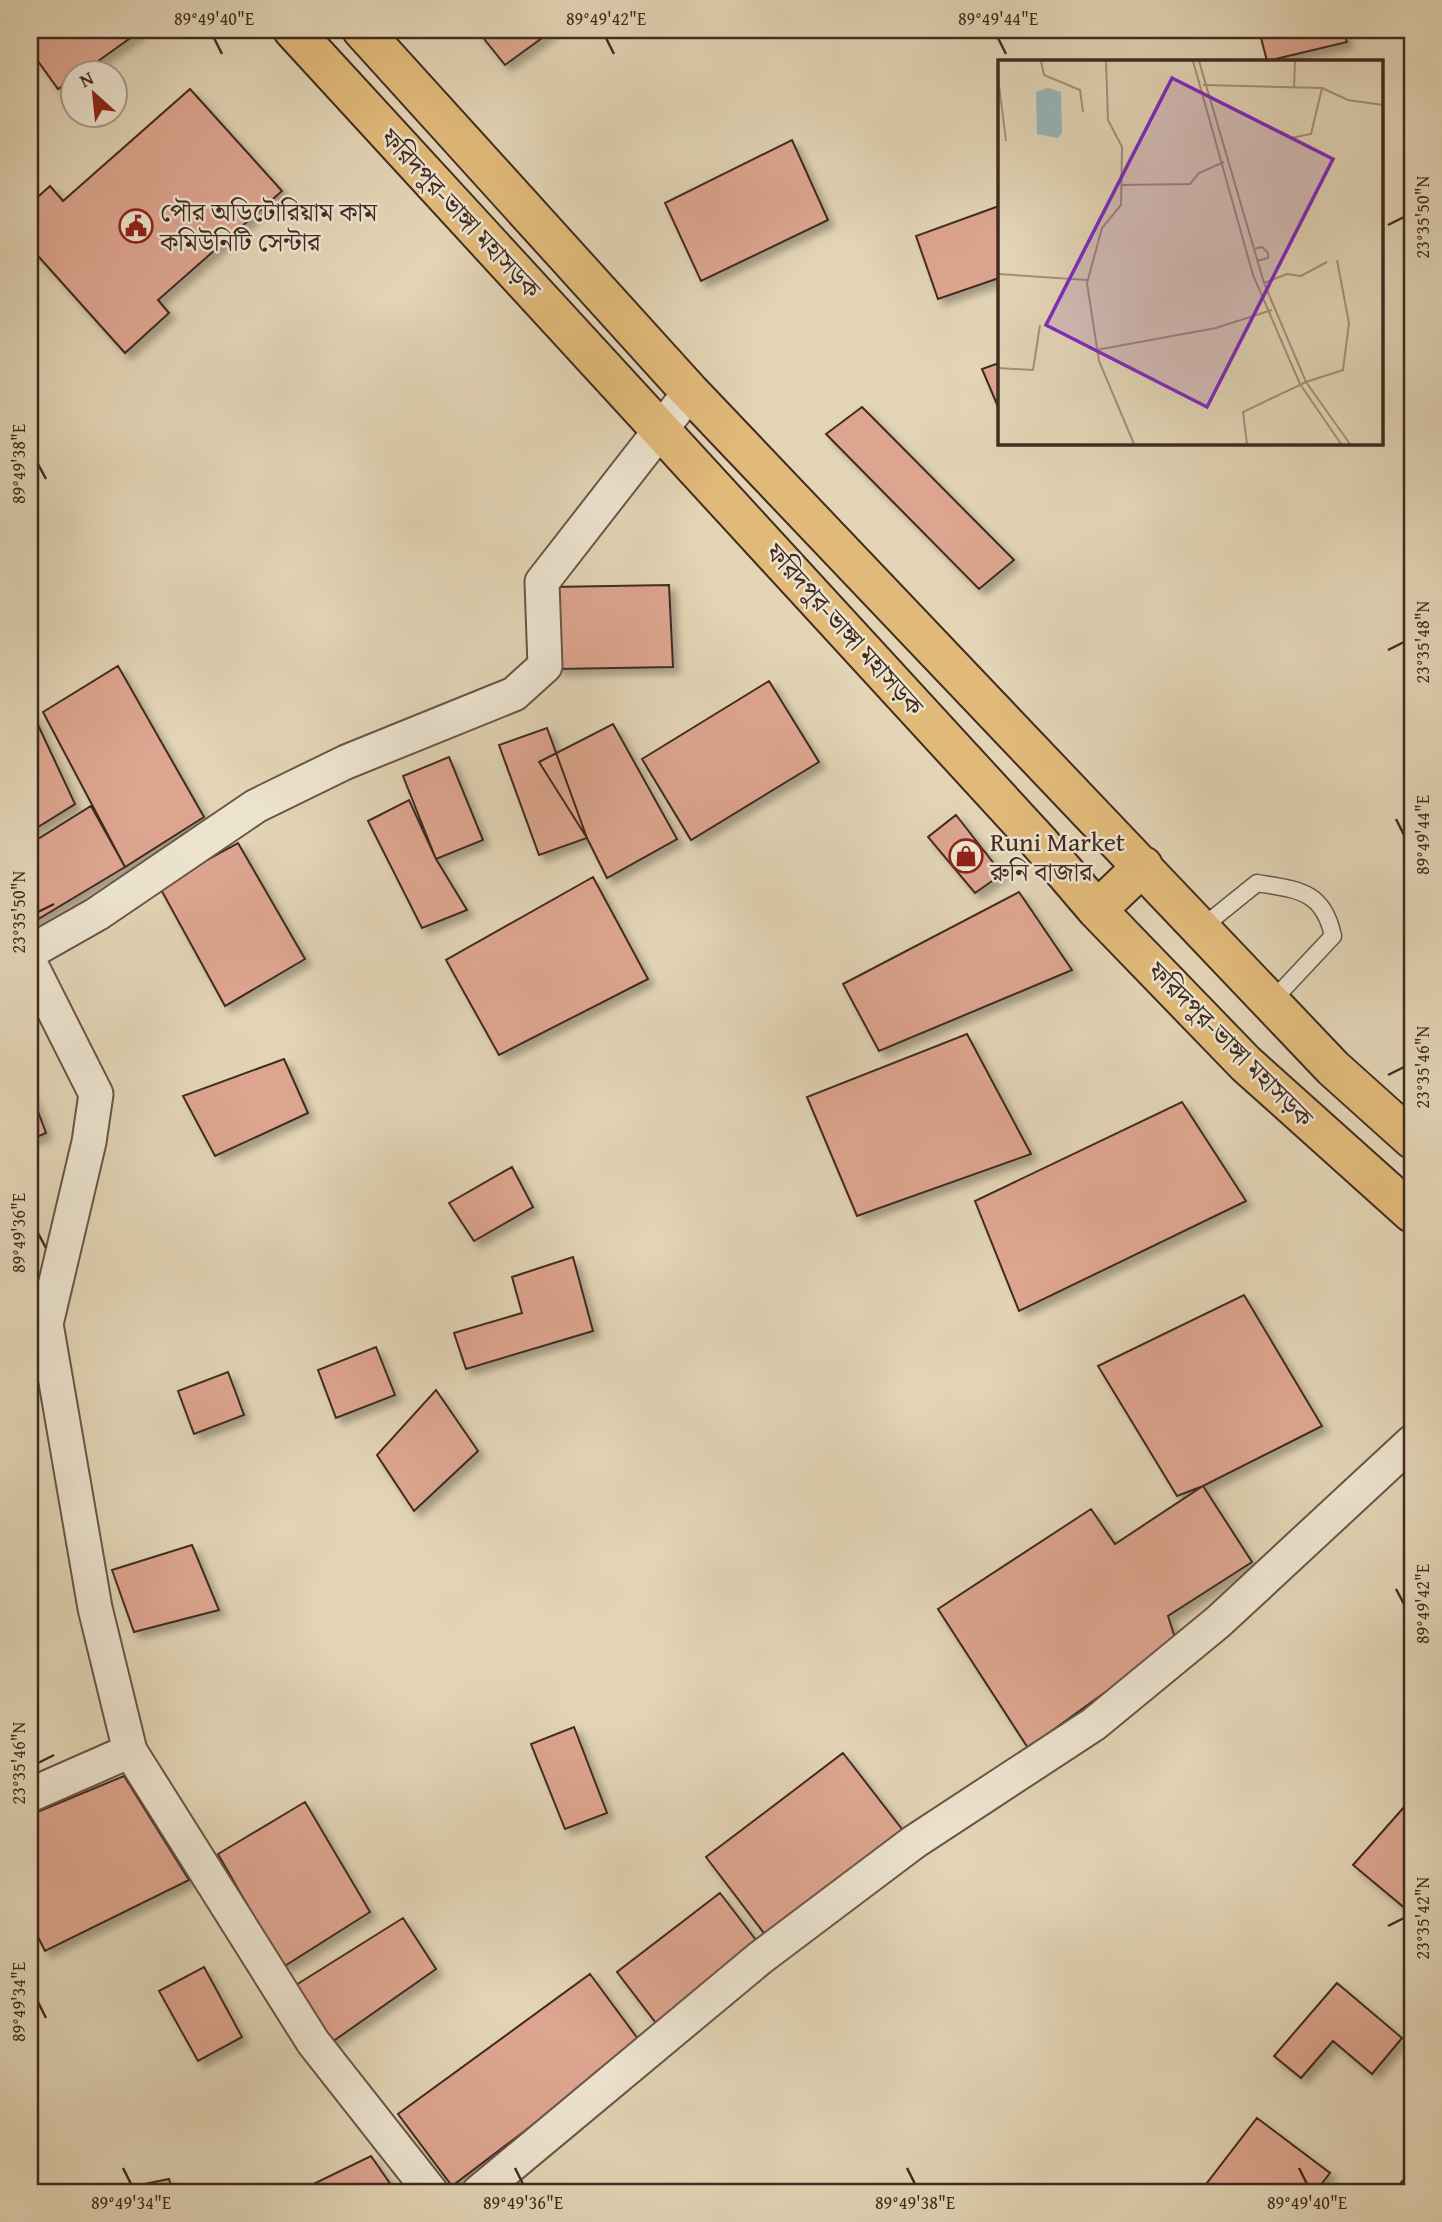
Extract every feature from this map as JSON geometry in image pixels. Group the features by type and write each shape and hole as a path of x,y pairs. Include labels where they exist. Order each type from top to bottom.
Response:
{"highway":[{"name":"ফরিদপুর-ভাঙ্গা মহাসড়ক","path":"293,30 663,430 1030,832 1097,910 1246,1064 1412,1213"},
{"name":"ফরিদপুর-ভাঙ্গা মহাসড়ক","path":"362,30 690,392 1200,929 1334,1068 1407,1126"},
{"path":"1097,910 1143,866"},
{"path":"1246,1064 1279,1010"}],"street":[{"path":"30,952 97,914 256,806 346,762 514,694 545,666 542,582 690,392"},
{"path":"30,963 96,1094 89,1142 46,1324 95,1608 130,1751 313,2042 431,2192"},
{"path":"479,2192 760,1958 914,1842 1094,1724 1219,1622 1412,1442"},
{"path":"30,1795 130,1751"}],"lane":[{"path":"1200,929 1257,883 1295,890 1317,902 1328,914 1333,936 1279,1010"}],"building":[{"path":"43,30 140,31 100,60 60,60 58,89 30,50 30,39"},
{"path":"477,30 553,30 505,65"},
{"path":"1259,30 1343,30 1347,42 1271,60 1267,60"},
{"name":"পৌর অডিটোরিয়াম কাম কমিউনিটি সেন্টার","path":"190,89 282,191 158,300 169,313 125,353 30,247 30,204 50,186 63,201"},
{"path":"792,140 828,220 701,281 665,203"},
{"path":"998,206 998,278 938,299 916,236"},
{"path":"998,363 998,407 982,369"},
{"path":"862,407 1014,560 979,589 826,434"},
{"path":"669,585 673,667 557,669 551,587"},
{"path":"118,666 204,817 125,867 43,712"},
{"path":"769,681 819,762 691,840 642,759"},
{"path":"30,711 75,804 30,832"},
{"path":"613,724 677,839 607,878 587,838 539,762"},
{"path":"547,728 587,838 539,855 499,745"},
{"path":"449,757 483,840 436,859 403,776"},
{"path":"409,800 436,859 467,910 422,928 368,821"},
{"path":"91,806 125,867 30,924 30,844"},
{"name":"Runi Market রুনি বাজার","path":"956,815 1002,874 975,893 928,837"},
{"path":"238,843 305,959 225,1006 159,886"},
{"path":"593,877 648,979 499,1055 446,960"},
{"path":"1019,892 1072,970 879,1051 843,984"},
{"path":"967,1034 1031,1154 857,1216 807,1097"},
{"path":"284,1059 308,1113 215,1156 183,1096"},
{"path":"30,1090 46,1133 30,1140"},
{"path":"1182,1102 1246,1201 1019,1311 975,1201"},
{"path":"512,1167 533,1207 474,1241 449,1203"},
{"path":"573,1257 593,1331 466,1369 454,1333 522,1313 512,1277"},
{"path":"1244,1295 1322,1426 1203,1486 1177,1496 1098,1366"},
{"path":"376,1347 395,1395 336,1418 318,1370"},
{"path":"228,1372 244,1415 194,1434 178,1391"},
{"path":"436,1390 478,1451 414,1511 377,1455"},
{"path":"1203,1486 1252,1562 1168,1616 1176,1641 1028,1748 938,1609 1091,1509 1115,1544"},
{"path":"192,1545 219,1610 134,1632 112,1570"},
{"path":"1412,1611 1412,1626 1405,1619"},
{"path":"574,1727 607,1813 565,1829 531,1744"},
{"path":"843,1753 905,1833 767,1937 706,1857"},
{"path":"124,1776 189,1880 45,1951 30,1921 30,1815"},
{"path":"124,1776 189,1880 45,1951 30,1921 30,1815"},
{"path":"1412,1798 1412,1914 1353,1865"},
{"path":"305,1802 370,1912 283,1967 218,1854"},
{"path":"720,1893 759,1944 656,2023 617,1972"},
{"path":"403,1918 436,1969 322,2049 288,1990"},
{"path":"204,1967 242,2037 198,2061 159,1991"},
{"path":"590,1974 641,2043 452,2186 398,2114"},
{"path":"1337,1983 1402,2038 1372,2074 1333,2041 1301,2078 1274,2056"},
{"path":"1257,2118 1330,2173 1315,2192 1200,2192"},
{"path":"371,2156 391,2185 379,2192 297,2192"},
{"path":"1412,2171 1412,2192 1392,2192"},
{"path":"169,2179 173,2192 132,2192 130,2187"}],"place":[{"name":"পৌর অডিটোরিয়াম কাম কমিউনিটি সেন্টার","path":"136,226"},
{"name":"Runi Market রুনি বাজার","path":"966,856"}]}
